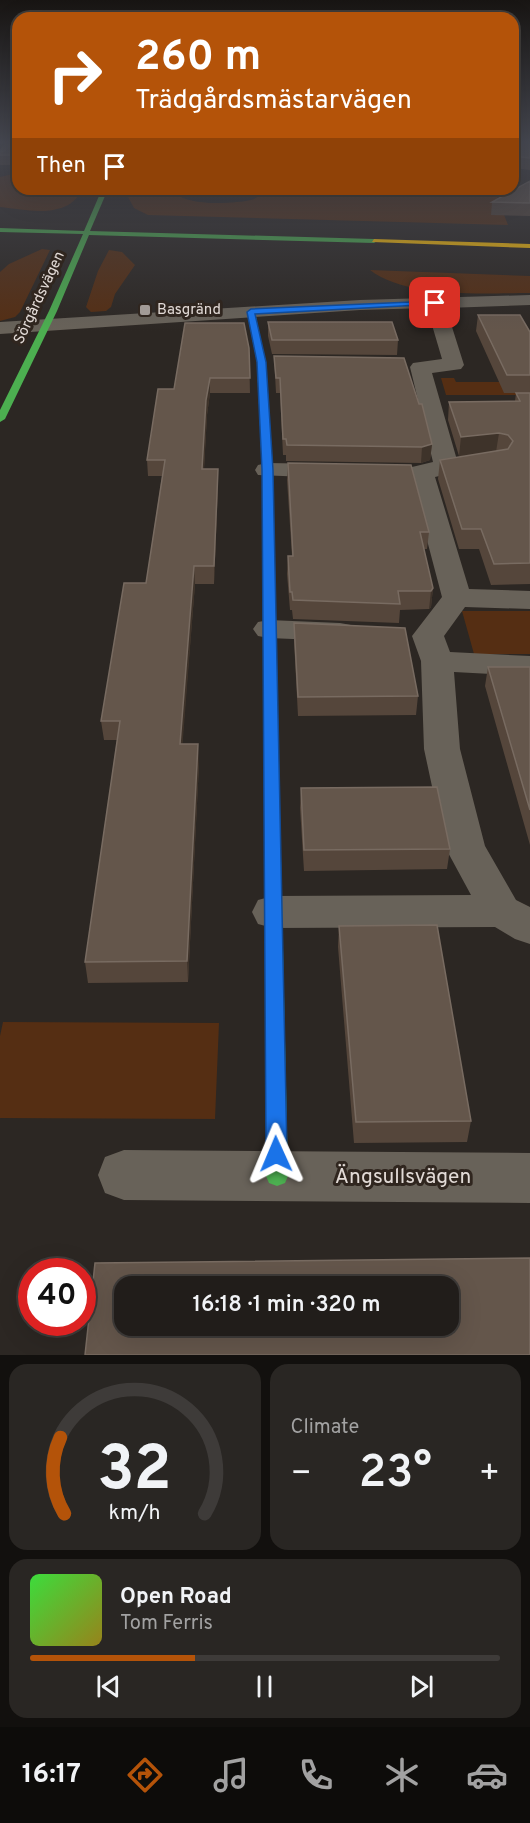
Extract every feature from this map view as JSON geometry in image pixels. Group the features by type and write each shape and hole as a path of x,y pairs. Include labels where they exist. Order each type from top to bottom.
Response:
{"street":[{"name":"Sörgårdsvägen","path":"0,419 47,324 98,204"},
{"path":"0,230 530,246"},
{"path":"0,328 251,312 530,300"},
{"path":"435,303 454,365 411,365 439,402 433,469 457,598 433,648 442,749 465,847 523,923"},
{"path":"251,312 261,362 267,470 277,1176"},
{"path":"261,362 285,362"},
{"path":"267,470 350,471"},
{"path":"457,598 530,600"},
{"path":"269,629 383,634 433,648 530,666"},
{"path":"273,912 523,923"},
{"name":"Ängsullsvägen","path":"124,1175 530,1178"}],"shaded area":[{"path":"0,204 68,204 46,211 0,207"},
{"path":"132,204 500,204 508,225 148,215 134,208"},
{"path":"42,249 50,250 20,312 15,317 0,321 0,272 9,264"},
{"path":"109,250 122,252 135,265 115,294 111,307 106,311 91,312 86,307 98,271"},
{"path":"370,270 530,276 530,293 425,290 405,286"},
{"path":"441,378 454,378 456,382 530,382 530,395 446,395"},
{"path":"462,611 530,611 530,654 474,654"},
{"path":"3,1022 219,1023 215,1119 0,1118 0,1036"}],"building":[{"path":"478,315 520,315 530,332 530,375 507,375"},
{"path":"268,322 392,322 398,340 272,340"},
{"path":"185,323 244,323 249,348 250,378 210,378 206,400 202,469 218,469 214,566 194,566 180,744 198,744 187,961 85,962 120,721 101,721 124,583 146,583 165,460 147,460 158,389 174,389"},
{"path":"274,356 404,358 419,404 422,404 432,444 422,447 287,445 286,439 283,439 280,378 276,378"},
{"path":"516,393 530,393 530,563 494,564 481,529 462,529 440,460 508,449 513,441 508,435 499,433 461,437 449,402 520,401"},
{"path":"288,463 411,465 429,532 420,532 433,588 431,591 398,591 400,604 293,600 292,592 290,592 288,556 293,556"},
{"path":"294,623 405,628 418,696 298,697"},
{"path":"488,667 530,667 530,810"},
{"path":"437,787 450,849 304,850 301,788"},
{"path":"437,925 471,1121 356,1122 339,926"},
{"path":"530,1258 530,1355 85,1355 87,1336 96,1336 96,1263"}],"traffic: fast":[{"path":"0,419 53,311 99,204"},
{"path":"0,230 374,241"},
{"path":"273,860 277,1176"}],"traffic: slow":[{"path":"374,241 530,246"},
{"path":"251,312 261,362 267,470 269,630"}],"traffic: jam":[{"path":"269,630 273,860"}],"place":[{"name":"Basgränd","path":"145,310"}],"route":[{"path":"276,1154 267,470 261,362 251,312 435,303"}]}
